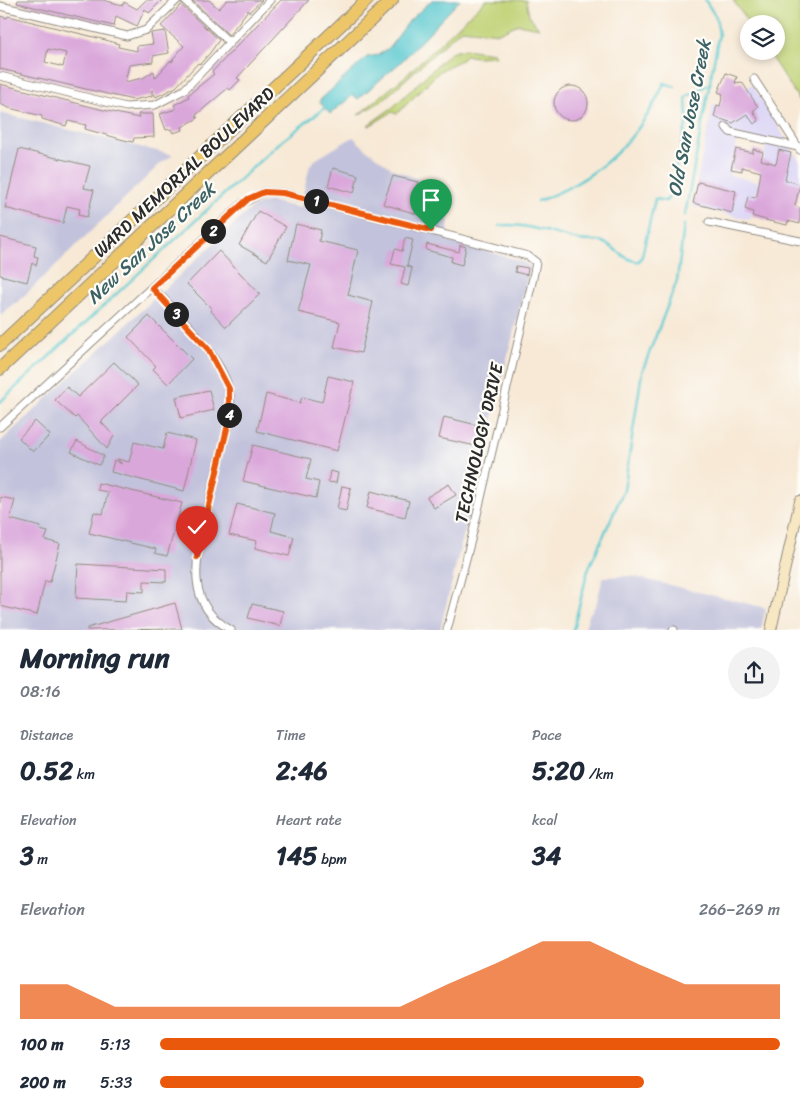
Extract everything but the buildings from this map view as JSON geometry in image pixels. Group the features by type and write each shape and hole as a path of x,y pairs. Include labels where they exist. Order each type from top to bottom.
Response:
{"highway":[{"name":"WARD MEMORIAL BOULEVARD","path":"0,345 367,0"},
{"name":"WARD MEMORIAL BOULEVARD","path":"0,369 392,0"}],"street":[{"path":"0,6 127,36 146,30 177,0"},
{"path":"184,0 230,43"},
{"path":"0,76 126,107 139,108 163,102 184,90 270,0"},
{"path":"754,79 799,148"},
{"path":"726,127 730,132 799,148"},
{"name":"TECHNOLOGY DRIVE","path":"152,288 243,203 264,192 283,193 426,228 438,233 511,250 528,256 536,262 473,533 447,630"},
{"path":"709,222 800,241"},
{"path":"0,427 152,288 208,349 229,389 229,420 198,548 196,580 200,594 209,611 218,621 231,630"},
{"path":"771,630 800,501"}],"shaded area":[{"path":"752,84 800,162 800,192 759,182 750,220 692,206 713,104 731,109 734,97","holes":["737,140 766,146 758,182 729,175"]},
{"path":"0,113 173,155 161,163 17,303 14,303 0,316"},
{"path":"353,137 393,169 425,182 449,203 448,240 521,261 530,266 440,630 0,630 0,442 254,206 269,201 300,208 310,165"},
{"path":"631,576 766,608 761,630 585,630 588,616 596,605 603,577"}],"green space":[{"path":"486,0 526,0 529,15 539,28 518,24 499,33 461,29 382,101 358,115 402,79"},
{"path":"733,0 800,0 800,101 773,60 785,60 785,15 743,15"},
{"path":"465,49 494,53 496,56 476,57 465,55 463,59 440,71 397,114 392,112 368,125 393,107 450,53"}],"water":[{"path":"432,0 460,0 401,62 358,99 353,95 330,114 319,101 367,57 378,55 389,48 410,20"}],"waterway":[{"name":"Old San Jose Creek","path":"685,215 719,34 716,17 705,0"},
{"path":"538,201 579,182 597,170 613,156 642,123 664,83 675,87"},
{"path":"499,226 517,225 578,240 602,242 630,260 639,261 642,256 655,199 666,201 669,197 687,121 686,97 711,83"},
{"name":"New San Jose Creek","path":"0,402 277,145 327,106"},
{"name":"Old San Jose Creek","path":"573,630 588,570 624,490 642,372 677,281 684,225"}],"route":[{"path":"197,557 229,420 229,389 214,357 208,349 152,288 243,203 252,196 264,192 283,193 431,230"}]}
